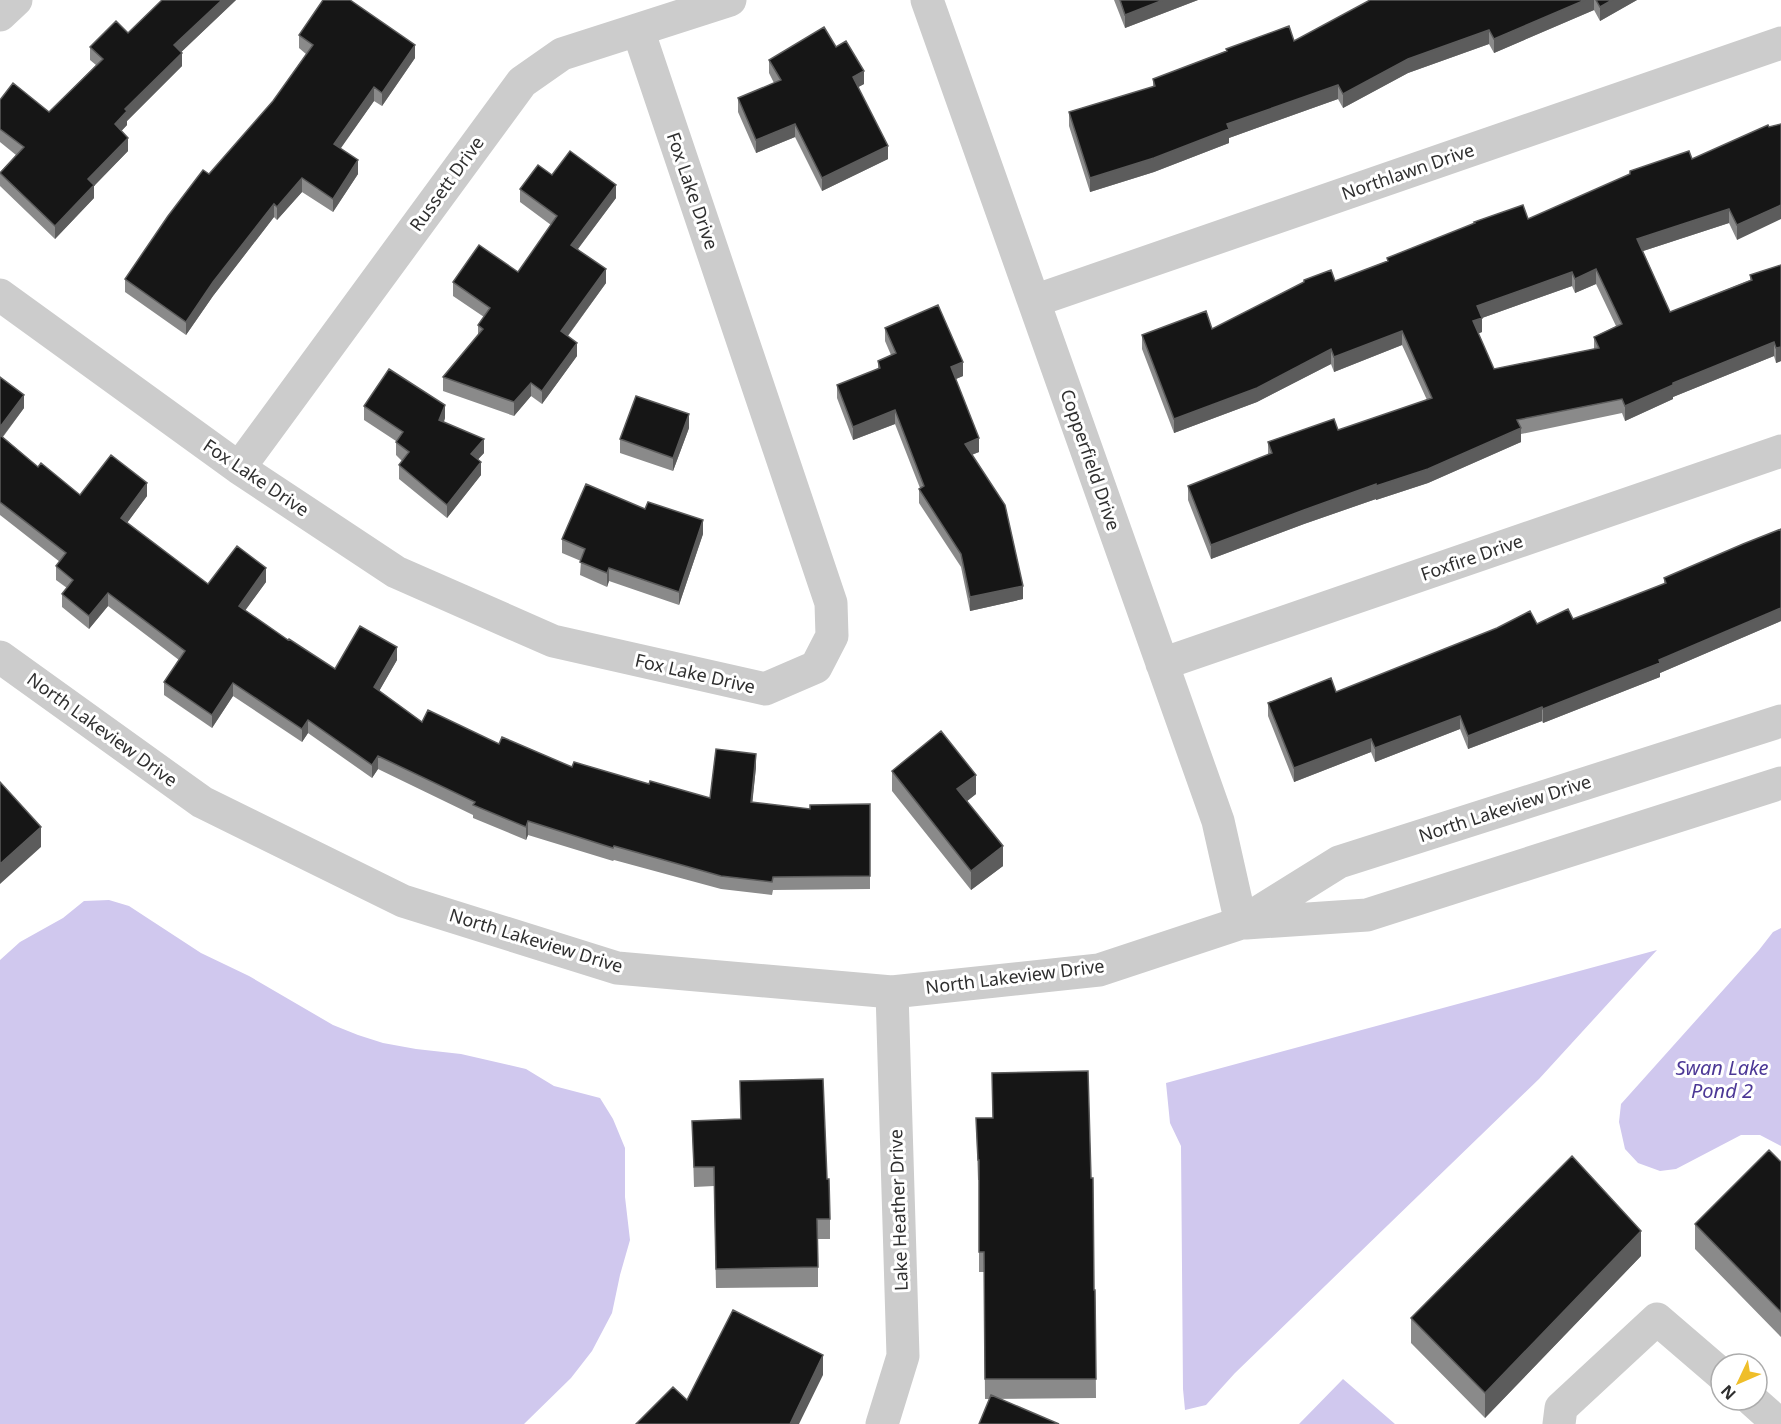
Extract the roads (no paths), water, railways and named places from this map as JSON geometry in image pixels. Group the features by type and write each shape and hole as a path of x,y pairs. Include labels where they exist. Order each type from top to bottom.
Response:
{"street":[{"path":"0,15 16,0"},
{"name":"Russett Drive","path":"239,468 522,82 562,54 730,0"},
{"name":"Copperfield Drive","path":"927,0 1218,821 1242,923"},
{"name":"Fox Lake Drive","path":"0,295 239,468 396,572 553,642 765,689 816,667 832,636 831,603 638,30"},
{"name":"Northlawn Drive","path":"1034,301 1781,43"},
{"name":"Foxfire Drive","path":"1162,664 1781,451"},
{"name":"North Lakeview Drive","path":"0,657 202,802 403,901 617,968 892,992 1099,970 1242,923 1339,862 1781,722"},
{"name":"North Lakeview Drive","path":"1242,923 1367,915 1781,783"},
{"name":"Lake Heather Drive","path":"882,1424 903,1356 892,992"},
{"path":"1559,1424 1561,1408 1658,1319 1709,1364"},
{"path":"1766,1412 1779,1424"}],"water":[{"path":"109,900 129,906 201,953 249,976 333,1025 383,1043 461,1054 526,1069 554,1086 600,1098 613,1119 625,1148 625,1197 630,1240 612,1313 592,1351 571,1378 524,1424 0,1424 0,960 20,942 63,918 84,901"},
{"name":"Swan Lake Pond 2","path":"1781,928 1781,1146 1760,1135 1741,1135 1676,1169 1660,1171 1638,1163 1625,1149 1619,1122 1621,1104 1773,932"},
{"path":"1657,950 1539,1079 1235,1373 1206,1405 1185,1410 1181,1146 1170,1123 1166,1083"},
{"path":"1343,1379 1395,1424 1299,1424"}]}
